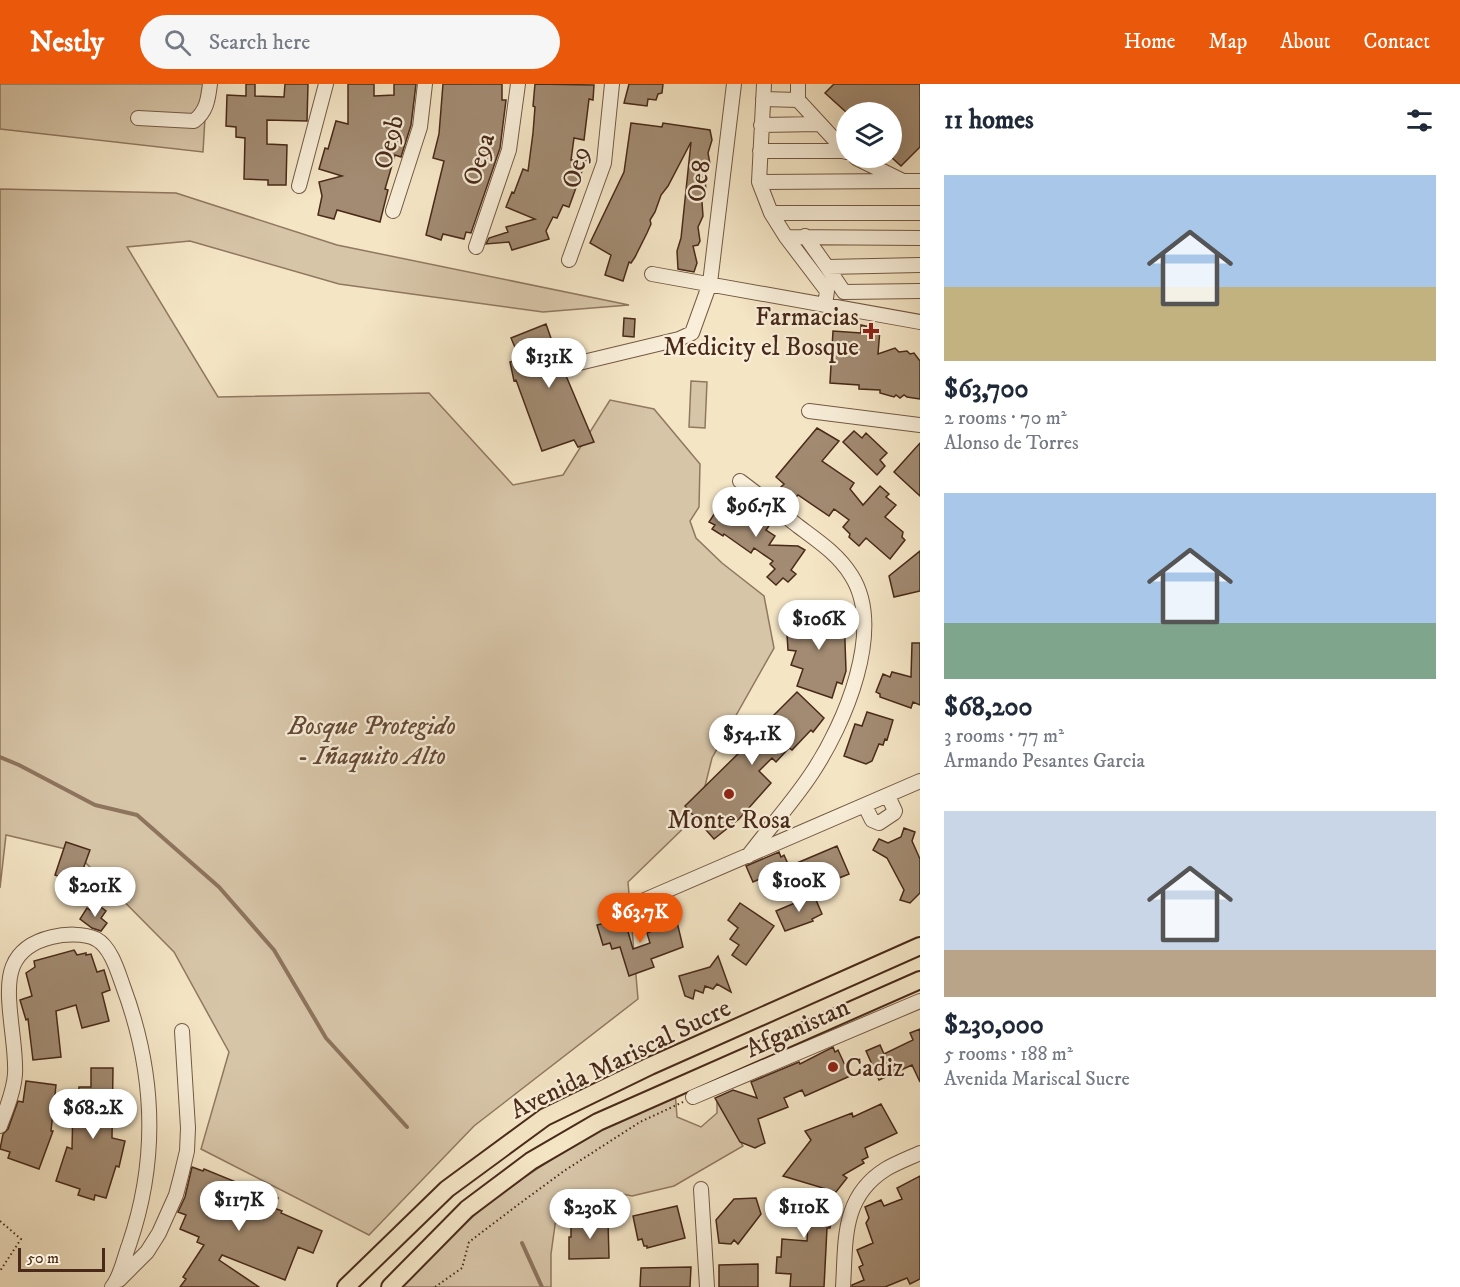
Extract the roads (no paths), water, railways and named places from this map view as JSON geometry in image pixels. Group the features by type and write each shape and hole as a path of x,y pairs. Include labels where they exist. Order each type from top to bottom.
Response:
{"main road":[{"name":"Avenida Mariscal Sucre","path":"346,1287 447,1189 545,1117 650,1066 920,946"},
{"name":"Avenida Mariscal Sucre","path":"390,1287 467,1209 531,1161 598,1122 920,980"}],"street":[{"path":"138,118 194,121 207,105 210,84"},
{"path":"299,186 326,84"},
{"name":"Oe9b","path":"393,211 420,127 425,84"},
{"name":"Oe9a","path":"476,246 509,150 518,84"},
{"name":"Oe9","path":"569,260 606,157 612,84"},
{"name":"Oe8","path":"579,363 688,336 692,333 710,283 734,84"},
{"path":"764,84 759,182 771,213 826,291 825,305"},
{"path":"798,84 798,100 836,143"},
{"path":"763,99 798,100"},
{"path":"761,124 818,124"},
{"path":"760,151 836,152"},
{"path":"876,168 903,181"},
{"path":"759,182 920,181"},
{"path":"771,213 920,213"},
{"path":"805,236 844,292 920,291"},
{"path":"786,237 920,238"},
{"path":"827,267 920,265"},
{"path":"652,274 920,322"},
{"path":"808,411 920,425"},
{"path":"740,481 841,561 858,588 865,625 852,690 839,725 812,773 748,856"},
{"path":"639,902 865,806 920,780"},
{"path":"865,806 872,820 879,823 895,811 888,796"},
{"path":"0,1126 15,1075 8,986 14,963 34,942 54,936 88,936 97,940 104,945 117,969 130,1004 147,1079 150,1121 146,1181 134,1229 114,1285"},
{"name":"Afganistan","path":"693,1098 920,1000"},
{"path":"114,1285 147,1252 159,1233 176,1195 187,1151 188,1128 182,1031"},
{"path":"843,1287 847,1228 858,1194 886,1169 920,1153"},
{"path":"701,1189 707,1287"}],"waterway":[{"path":"0,757 95,805 137,815 219,887 274,950 326,1038 407,1127"},
{"path":"522,1243 542,1287"}],"place":[{"name":"Farmacias Medicity el Bosque","path":"871,331"},
{"name":"Monte Rosa","path":"729,794"},
{"name":"Cadiz","path":"833,1067"}],"park label":[{"name":"Bosque Protegido - Iñaquito Alto","path":"372,740"}]}
